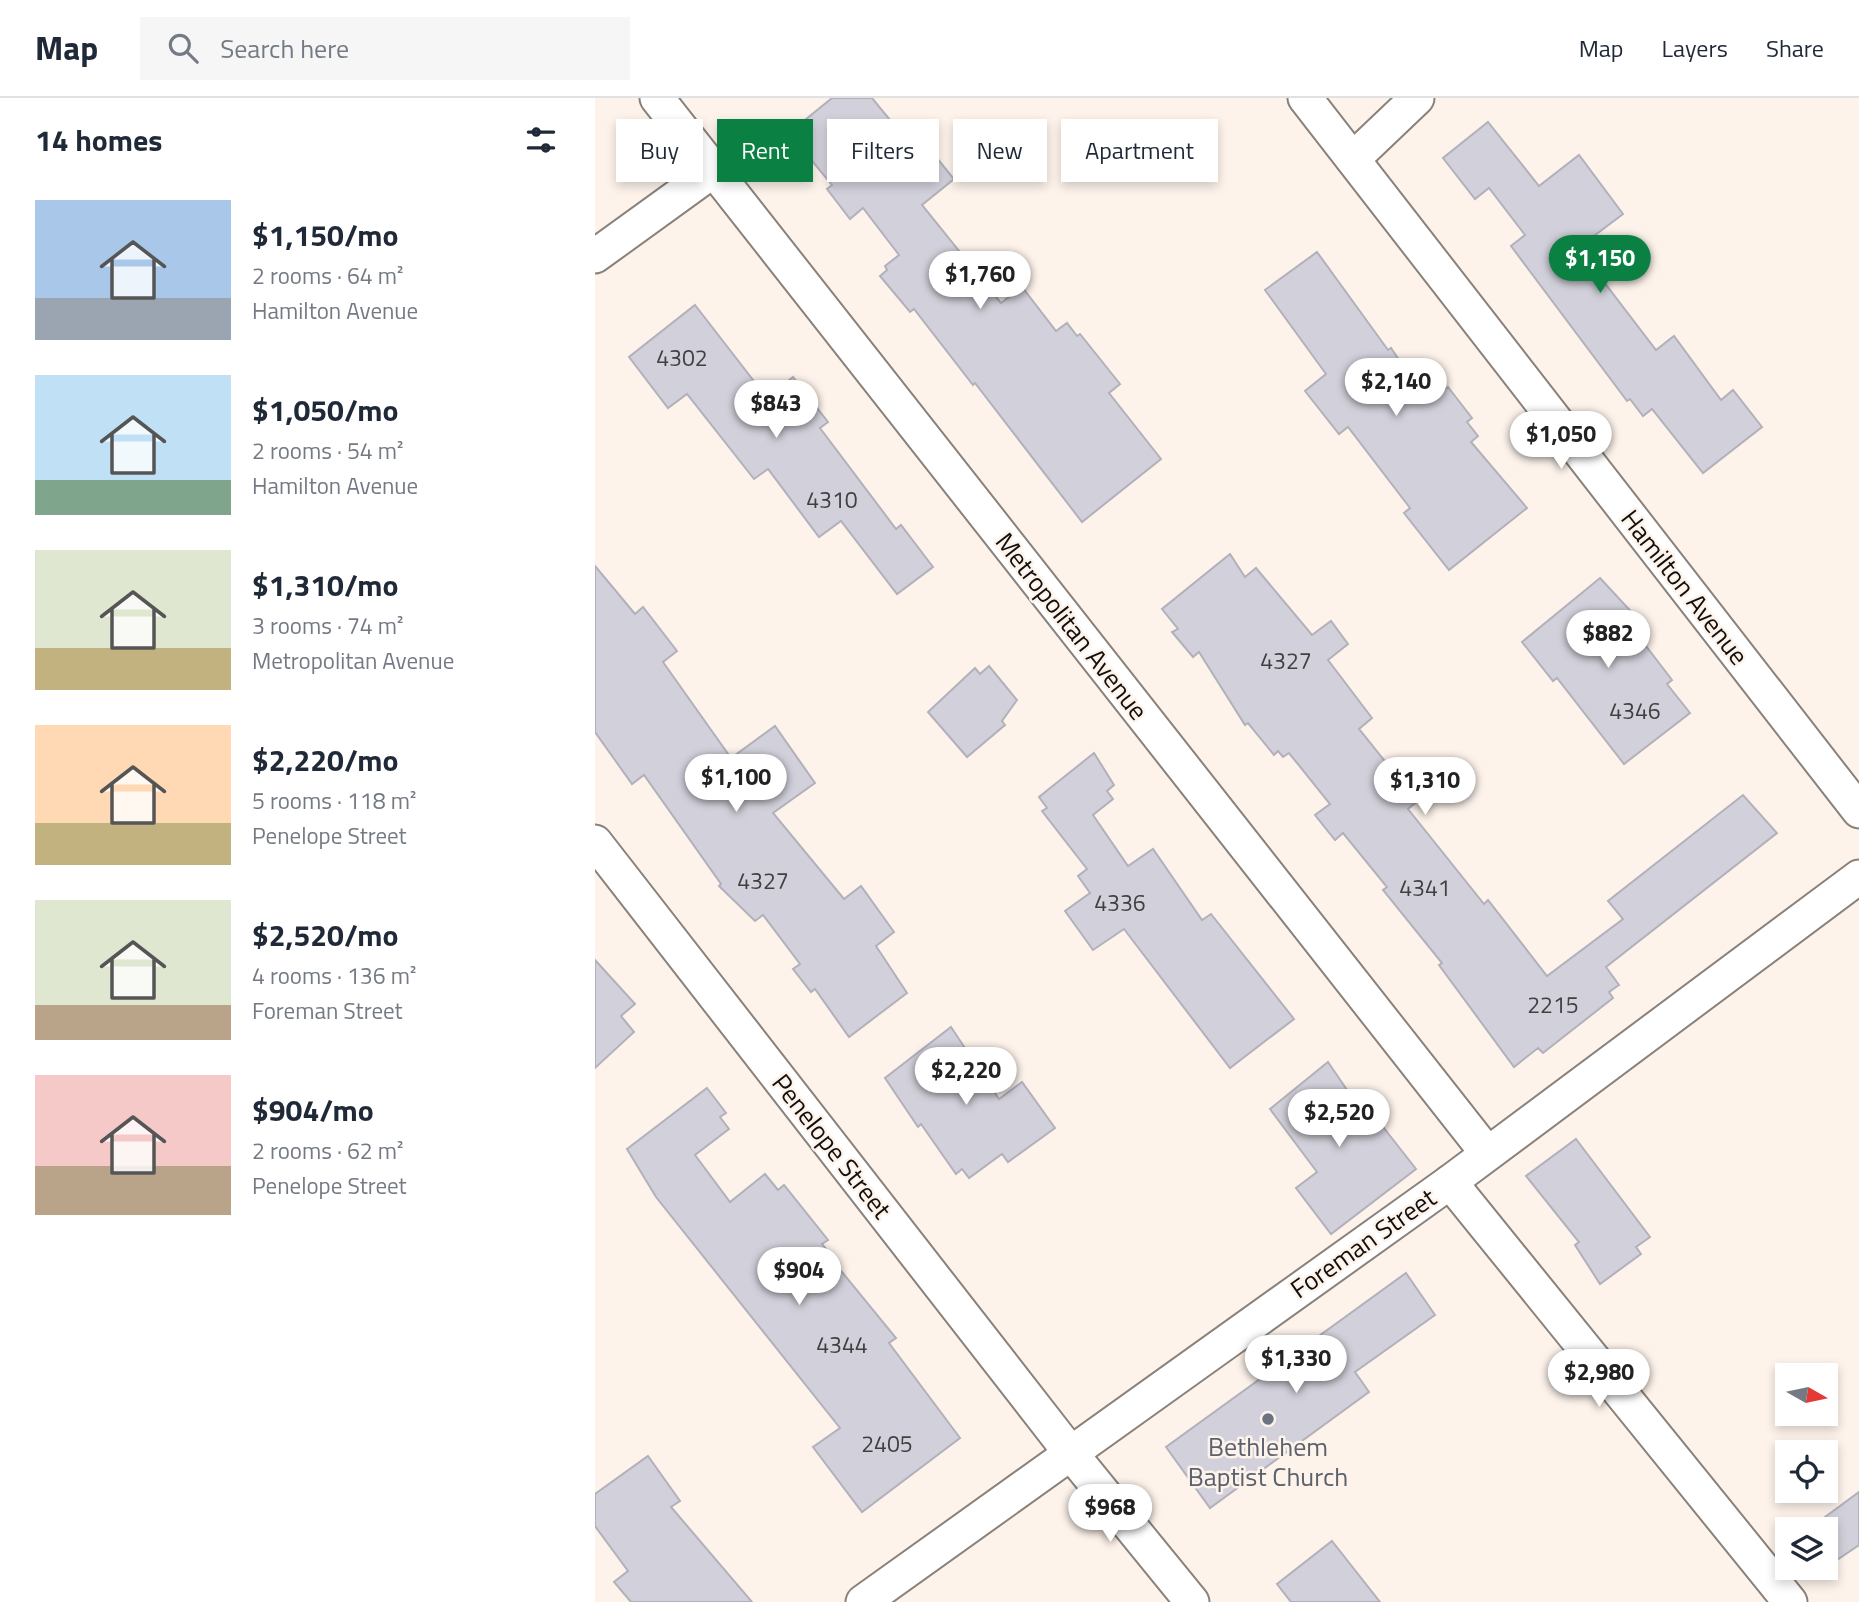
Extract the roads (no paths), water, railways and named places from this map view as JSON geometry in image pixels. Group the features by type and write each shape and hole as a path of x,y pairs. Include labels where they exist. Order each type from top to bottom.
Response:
{"street":[{"name":"Metropolitan Avenue","path":"657,98 1487,1153"},
{"name":"Hamilton Avenue","path":"1305,98 1859,811"},
{"path":"1353,159 1417,98"},
{"path":"595,256 714,170"},
{"name":"Penelope Street","path":"595,842 1069,1451 1192,1602"},
{"name":"Foreman Street","path":"863,1602 1069,1451 1450,1182 1859,877"},
{"path":"1450,1182 1790,1602"}],"place":[{"name":"Bethlehem Baptist Church","path":"1268,1419"}]}
